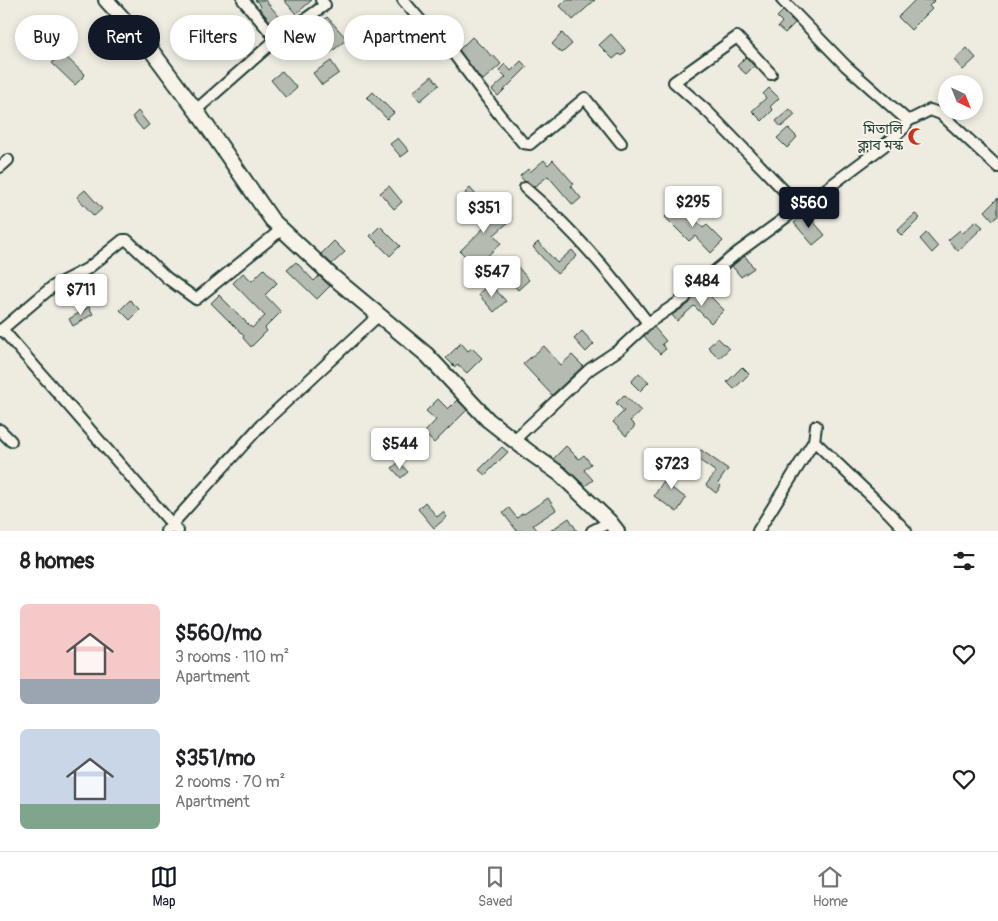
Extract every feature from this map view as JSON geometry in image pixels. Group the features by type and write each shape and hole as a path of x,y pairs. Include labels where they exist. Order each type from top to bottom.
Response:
{"street":[{"path":"106,0 148,46 196,110 272,220 334,277 427,355 488,420 560,474 614,526"},
{"path":"243,0 265,27"},
{"path":"311,15 325,5 321,0"},
{"path":"403,0 454,54 523,143 530,144 585,98 621,143"},
{"path":"782,0 846,66 908,121"},
{"path":"771,74 737,37 674,82 708,112 800,207"},
{"path":"196,110 265,50"},
{"path":"514,440 590,369 620,348 648,323 685,298 687,294 737,253 885,145 904,128 908,121 930,110 941,114 998,167"},
{"path":"525,188 548,208 606,270 648,323"},
{"path":"282,229 196,299 166,278 127,240 122,240 87,269 52,287 1,330 172,529 261,425 379,314"},
{"path":"758,531 814,441 816,426"},
{"path":"0,430 11,441"},
{"path":"814,441 906,531"},
{"path":"592,531 614,526"}],"building":[{"path":"255,0 265,0 278,15 265,15 259,8 261,6"},
{"path":"284,0 312,0 296,14"},
{"path":"566,0 595,0 573,20 560,6"},
{"path":"915,0 935,0 929,6 932,9 911,30 898,17"},
{"path":"783,11 795,23 785,33 778,27 782,22 777,17"},
{"path":"334,25 344,36 344,41 334,50"},
{"path":"562,33 572,44 562,53 552,44"},
{"path":"611,34 626,51 621,56 619,54 613,59 599,45"},
{"path":"472,37 501,64 482,81 464,57 464,45"},
{"path":"967,48 976,58 963,70 954,60"},
{"path":"746,57 754,66 746,74 737,66"},
{"path":"55,60 69,60 85,75 75,85 52,63"},
{"path":"331,61 339,73 322,85 313,73"},
{"path":"521,61 527,67 498,96 492,90 506,77 499,70 505,64 511,71"},
{"path":"282,71 297,88 286,98 271,80"},
{"path":"432,76 439,85 420,101 413,92"},
{"path":"769,88 779,98 770,107 773,110 762,121 752,111 766,98 763,94"},
{"path":"373,92 394,113 387,119 367,98"},
{"path":"790,109 795,115 781,127 776,121"},
{"path":"138,111 149,125 143,130 132,117"},
{"path":"788,128 797,137 787,148 777,138"},
{"path":"398,138 409,151 401,157 390,144"},
{"path":"544,160 548,165 553,160 574,184 571,186 581,198 573,205 548,176 534,187 520,176 528,169 530,172"},
{"path":"389,186 402,202 394,209 380,193"},
{"path":"470,188 497,219 506,212 512,219 494,235 501,243 476,267 460,251 490,222 465,193"},
{"path":"85,190 102,209 94,216 77,197"},
{"path":"998,198 998,216 993,220 985,211"},
{"path":"679,203 703,228 707,225 723,241 711,253 695,236 689,241 665,217"},
{"path":"806,213 825,235 813,245 794,223"},
{"path":"915,214 920,218 902,236 897,231"},
{"path":"976,221 983,227 958,251 948,240 960,230 963,233"},
{"path":"380,226 400,246 390,256 370,236"},
{"path":"926,233 938,247 932,253 920,239"},
{"path":"334,241 345,252 332,264 321,254"},
{"path":"538,242 557,263 572,250 577,256 557,274 533,247"},
{"path":"745,256 754,268 741,277 732,266"},
{"path":"296,262 314,281 319,276 330,286 317,299 287,270"},
{"path":"517,266 529,280 518,290 505,276"},
{"path":"264,269 277,283 265,295 281,312 265,328 267,331 251,347 243,338 244,336 211,303 219,295 252,328 265,316 233,283 243,273 252,281"},
{"path":"490,284 506,301 494,312 478,294"},
{"path":"706,288 709,291 707,293 724,310 711,323 694,306 677,321 672,315 689,304 692,298"},
{"path":"130,300 140,310 130,320 120,310"},
{"path":"89,307 93,314 73,326 69,319"},
{"path":"654,327 666,341 662,344 666,349 660,354 644,336"},
{"path":"582,331 594,344 586,352 574,339"},
{"path":"718,338 729,349 719,358 708,347"},
{"path":"461,343 468,351 472,348 482,358 467,373 458,365 455,367 446,358"},
{"path":"544,346 561,365 572,355 583,366 552,395 523,364"},
{"path":"742,367 749,374 734,389 727,382"},
{"path":"639,373 649,382 640,391 631,382"},
{"path":"624,395 641,411 630,421 635,426 626,436 613,422 624,411 616,403"},
{"path":"438,399 448,409 457,400 467,410 434,443 424,433 436,420 426,411"},
{"path":"566,446 579,459 584,455 591,464 584,470 593,480 585,486 566,468 553,459"},
{"path":"502,447 508,452 485,475 479,470"},
{"path":"701,450 728,469 718,483 721,486 716,493 706,485 716,472 695,457"},
{"path":"399,462 408,472 401,478 392,468"},
{"path":"673,463 678,468 680,465 686,470 670,487 686,498 677,512 654,496 663,482 673,473 668,467"},
{"path":"548,498 556,510 533,525 538,531 517,531 503,513 509,508 517,518"},
{"path":"425,502 437,517 443,512 447,517 434,528 418,509"},
{"path":"569,518 577,531 550,531"}],"place":[{"name":"মিতালি ক্লাব মস্ক","path":"917,137"}]}
